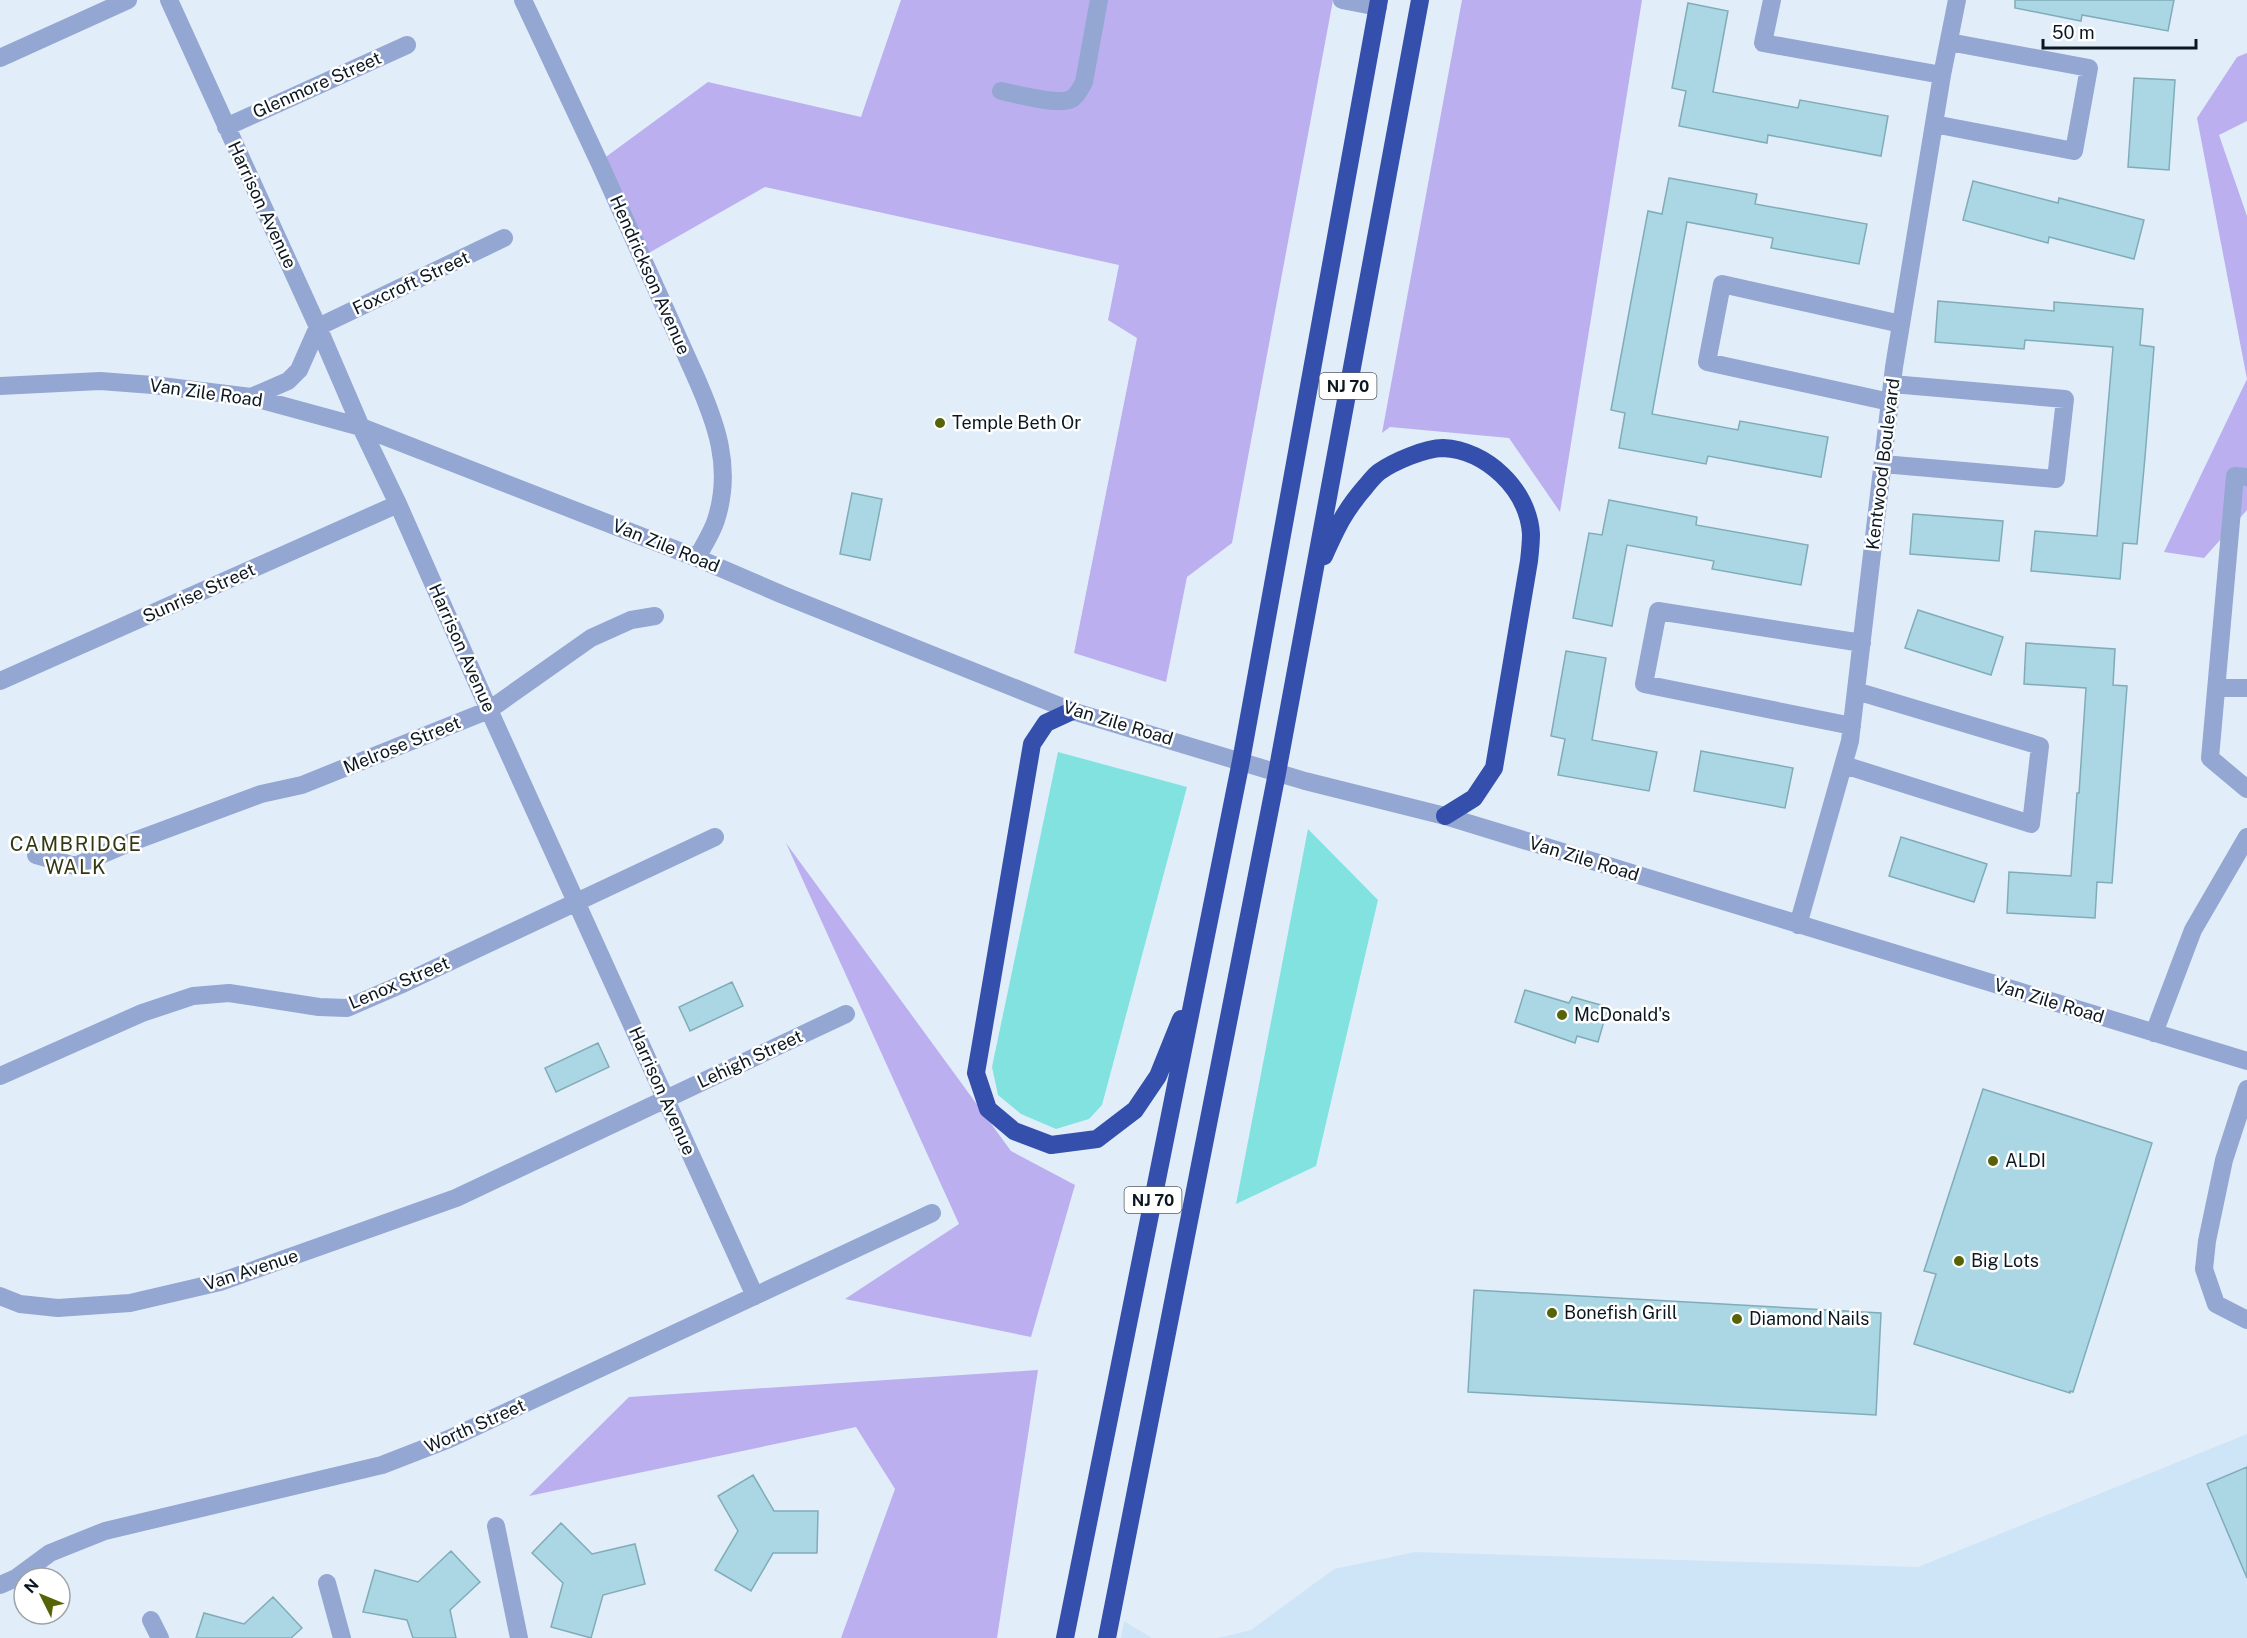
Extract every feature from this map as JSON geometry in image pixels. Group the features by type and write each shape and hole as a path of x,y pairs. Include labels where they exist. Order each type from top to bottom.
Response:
{"highway":[{"name":"NJ 70","path":"1107,1638 1277,772 1420,0"},
{"name":"NJ 70","path":"1065,1638 1241,761 1379,4"},
{"path":"1312,583 1341,518 1377,473 1404,458 1440,448 1462,451 1488,462 1509,482 1523,504 1531,532 1529,561 1494,768 1474,798 1444,816"},
{"path":"1072,711 1046,723 1032,744 976,1072 988,1109 1014,1131 1051,1145 1097,1139 1135,1110 1158,1076 1197,978"}],"street":[{"path":"0,58 128,0"},
{"name":"Harrison Avenue","path":"170,0 318,327 361,428 398,504 489,710 756,1296"},
{"name":"Hendrickson Avenue","path":"523,0 706,400 721,446 724,475 716,521 697,558"},
{"path":"1001,91 1059,102 1071,100 1084,82 1099,0"},
{"path":"1342,0 1379,4"},
{"path":"1772,0 1763,43 1942,75"},
{"name":"Kentwood Boulevard","path":"1798,926 1845,765 1852,726 1891,393 1942,75 1957,0"},
{"path":"1934,124 2074,151 2089,68 1949,42"},
{"name":"Glenmore Street","path":"226,127 407,45"},
{"name":"Foxcroft Street","path":"318,327 504,238"},
{"path":"1883,464 2056,479 2065,399 1891,393 1707,362 1722,285 1901,324"},
{"path":"251,397 288,381 294,376 299,370 318,327"},
{"name":"Van Zile Road","path":"0,386 100,381 153,385 251,397 361,428 697,558 1072,711 1277,772 1444,816 1798,926 2247,1061"},
{"path":"2247,477 2235,476 2211,758 2247,789"},
{"name":"Sunrise Street","path":"0,681 398,504"},
{"path":"1852,726 1644,684 1658,611 1862,643"},
{"name":"Melrose Street","path":"36,855 75,866 129,843 261,794 302,785 489,710 591,639 631,620 655,616"},
{"path":"2217,688 2247,688"},
{"path":"1845,765 2031,824 2040,746 1856,691"},
{"name":"Lenox Street","path":"0,1076 142,1013 192,996 229,993 347,1008 716,837"},
{"path":"2154,1033 2193,930 2244,848"},
{"name":"Lehigh Street","path":"492,1181 846,1014"},
{"path":"2247,1089 2224,1160 2207,1242 2204,1269 2216,1304 2247,1320"},
{"name":"Van Avenue","path":"0,1296 20,1304 58,1308 130,1304 231,1278 456,1198 492,1181"},
{"name":"Worth Street","path":"0,1584 16,1578 50,1553 105,1531 382,1465 438,1443 932,1213"},
{"path":"496,1526 519,1638"},
{"path":"327,1583 342,1638"},
{"path":"151,1620 160,1638"}],"shaded area":[{"path":"901,0 1333,0 1232,543 1187,577 1166,682 1074,653 1137,338 1108,320 1119,265 765,187 647,254 603,159 708,82 861,117"},
{"path":"1462,0 1642,0 1560,512 1509,438 1390,427 1382,433"},
{"path":"2247,53 2247,121 2219,135 2247,216 2247,379 2197,118 2237,57"},
{"path":"2247,379 2247,510 2204,558 2164,552"},
{"path":"1058,752 1187,787 1102,1105 1089,1119 1056,1129 1021,1114 998,1095 992,1067"},
{"path":"1308,829 1378,900 1316,1166 1236,1204"},
{"path":"786,843 1011,1151 1075,1185 1031,1337 845,1299 959,1224"},
{"path":"1038,1370 997,1638 841,1638 895,1489 856,1427 529,1496 629,1397"},
{"path":"2247,1434 2247,1638 1218,1638 1251,1630 1334,1569 1415,1552 1918,1567"},
{"path":"1124,1621 1152,1638 1121,1638"}],"building":[{"path":"2015,0 2174,0 2168,31 2082,15 2081,21 2015,8"},
{"path":"1688,3 1728,11 1713,92 1798,108 1800,100 1888,116 1881,156 1768,135 1767,143 1679,126 1686,91 1672,88"},
{"path":"2134,78 2175,80 2169,170 2128,167"},
{"path":"1669,178 1757,194 1755,204 1867,224 1859,264 1771,248 1773,238 1687,222 1652,414 1738,430 1740,421 1828,437 1821,477 1708,456 1706,464 1619,448 1625,413 1611,410 1632,296 1648,211 1662,214"},
{"path":"1973,181 2058,203 2059,198 2144,220 2134,259 2049,237 2048,243 1963,220"},
{"path":"1938,301 2054,311 2054,302 2143,309 2140,345 2154,347 2145,457 2137,544 2123,543 2120,579 2031,571 2035,531 2097,536 2113,347 2025,340 2024,349 1935,342"},
{"path":"852,493 882,499 870,560 840,554"},
{"path":"1609,500 1697,517 1696,525 1808,545 1801,585 1712,569 1714,561 1627,545 1612,626 1573,618 1589,533 1602,535"},
{"path":"1913,514 2003,521 1999,561 1910,554"},
{"path":"1918,610 2003,637 1991,675 1905,648"},
{"path":"2026,643 2115,649 2113,685 2127,686 2112,883 2097,882 2095,918 2007,913 2009,872 2071,876 2077,793 2079,793 2086,688 2024,684"},
{"path":"1566,651 1606,658 1592,740 1657,752 1649,791 1558,775 1565,739 1551,736"},
{"path":"1701,751 1793,768 1785,808 1694,791"},
{"path":"1901,837 1987,864 1974,902 1889,876"},
{"path":"732,982 743,1006 690,1031 679,1007"},
{"name":"McDonald's","path":"1525,990 1569,1003 1572,997 1608,1007 1598,1042 1577,1036 1575,1043 1515,1022"},
{"path":"598,1043 609,1067 556,1092 545,1068"},
{"path":"1983,1089 2152,1143 2073,1392 2070,1391 2070,1393 1914,1344 1936,1274 1924,1271"},
{"path":"1474,1290 1881,1313 1876,1415 1468,1392"},
{"path":"2247,1467 2247,1578 2207,1484"},
{"path":"753,1475 774,1511 818,1511 817,1553 773,1553 751,1591 715,1570 738,1531 718,1496"},
{"path":"561,1523 592,1554 635,1544 645,1584 603,1595 591,1638 551,1627 563,1583 532,1553"},
{"path":"451,1551 480,1582 450,1610 456,1638 413,1638 407,1620 363,1612 375,1570 418,1582"},
{"path":"273,1597 302,1628 291,1638 196,1638 204,1613 244,1624"}],"place":[{"name":"Temple Beth Or","path":"940,423"},
{"name":"McDonald's","path":"1562,1015"},
{"name":"ALDI","path":"1993,1161"},
{"name":"Big Lots","path":"1959,1261"},
{"name":"Bonefish Grill","path":"1552,1313"},
{"name":"Diamond Nails","path":"1737,1319"}],"district":[{"name":"CAMBRIDGE WALK","path":"76,856"}]}
